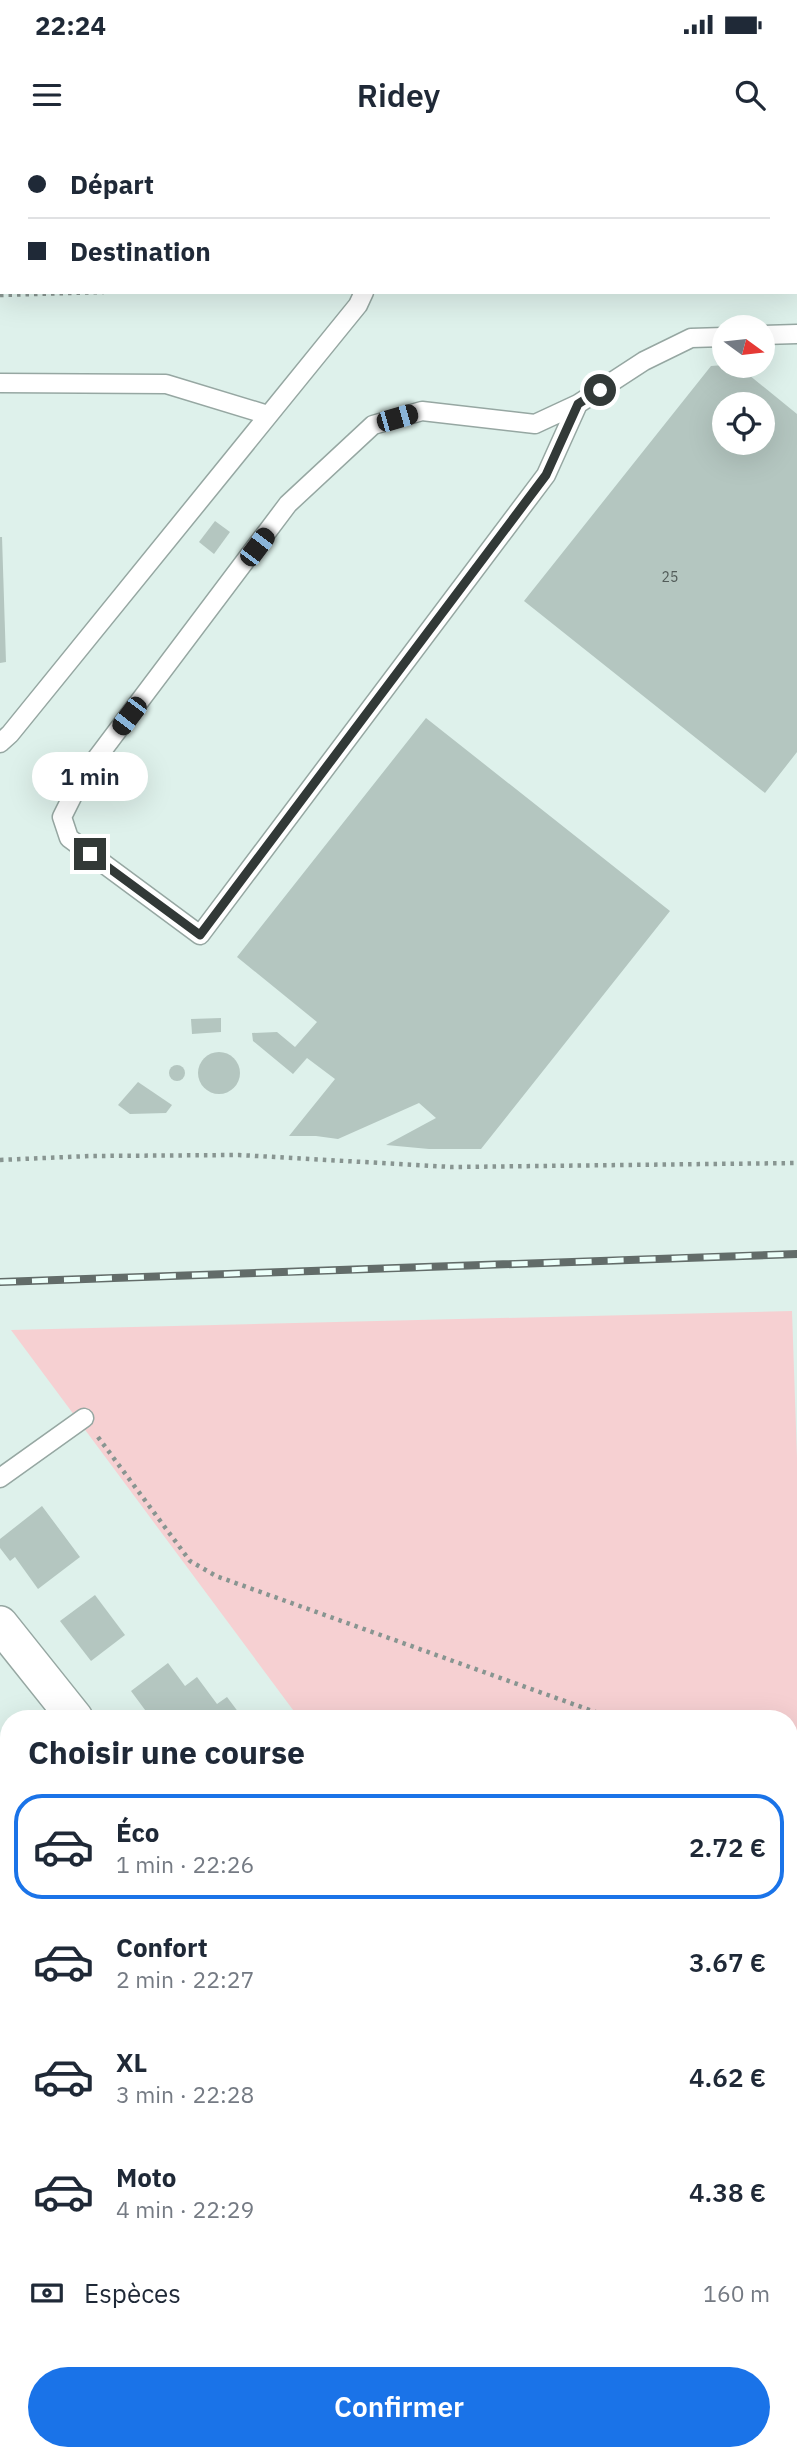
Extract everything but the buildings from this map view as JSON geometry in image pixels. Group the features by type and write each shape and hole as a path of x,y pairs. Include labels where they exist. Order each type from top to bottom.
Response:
{"street":[{"path":"0,1624 69,1710"}],"lane":[{"path":"0,743 358,305 364,294"},
{"path":"775,335 797,334"},
{"path":"578,404 546,475 200,935 69,838 62,817 81,779 288,504 373,425 422,411 535,424 578,404 644,361 691,338 712,337"},
{"path":"0,383 166,384 268,415"},
{"path":"0,1478 84,1418"}],"path":[{"path":"0,295 35,294"},
{"path":"0,1160 90,1156 239,1155 452,1167 797,1163"},
{"path":"84,1418 190,1561 216,1576 590,1710"}],"shaded area":[{"path":"792,1311 797,1458 797,1710 293,1710 11,1330"}],"railway":[{"path":"0,1282 797,1254"}],"route":[{"path":"90,854 200,935 546,475 578,404 600,390"}]}
